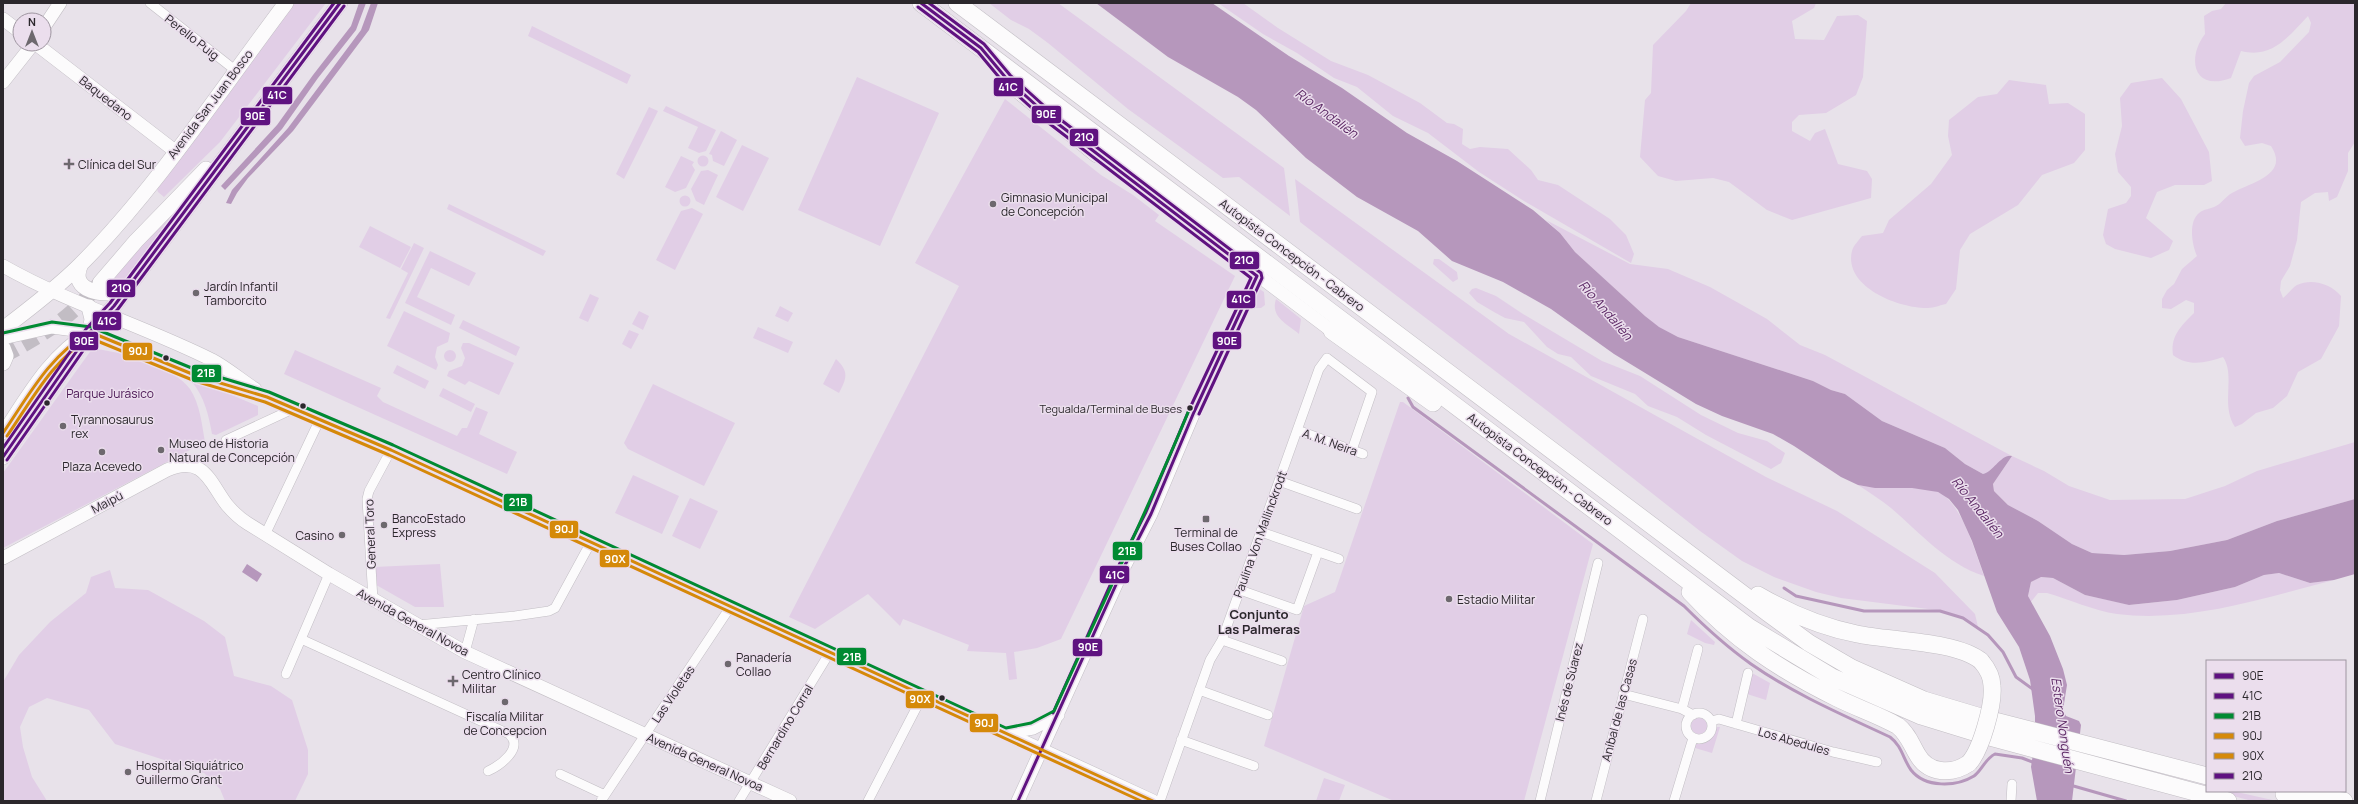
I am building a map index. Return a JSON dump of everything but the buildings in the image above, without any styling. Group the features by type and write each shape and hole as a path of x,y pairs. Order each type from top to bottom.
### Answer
{"highway":[{"name":"Autopista Concepción - Cabrero","path":"921,3 1749,627 1832,677 1921,716 2009,742 2228,801"},
{"name":"Autopista Concepción - Cabrero","path":"957,3 1788,628 1852,668 1924,700 2088,746 2206,776"},
{"path":"981,48 996,68 1016,88 1097,154"},
{"path":"1332,331 1472,429 1538,468"},
{"path":"1655,556 1706,610 1740,640 1813,686 1898,726 1906,734 1918,755 1928,766 1941,771 1949,772 1956,770 1969,763 1978,751 1993,692 1991,679 1981,661 1963,650 1864,635 1819,624 1773,604 1707,567"},
{"path":"2277,793 2313,801"},
{"path":"2277,793 2344,801"},
{"path":"2204,794 2222,801"}],"main road":[{"path":"52,15 60,3"},
{"name":"Avenida San Juan Bosco","path":"3,328 52,291 81,264 175,151 286,3"},
{"path":"3,457 90,332 126,290 340,3"},
{"path":"3,19 12,26"},
{"path":"3,82 26,52"},
{"name":"Baquedano","path":"46,52 175,151"},
{"path":"100,283 181,193 234,144"},
{"path":"1097,154 1332,331"},
{"path":"81,264 78,275 80,281 90,290 107,294 126,290"},
{"path":"3,266 89,308 214,361 267,397"},
{"path":"1018,801 1126,561 1151,514 1194,412 1257,276"},
{"path":"89,308 92,319 90,332"},
{"path":"3,338 52,327 90,332 197,376 267,397 391,450 1153,801"},
{"path":"3,433 53,360 71,343 90,332"},
{"path":"3,348 6,356 3,363"},
{"name":"Maipú","path":"5,555 173,468 180,466 193,467 212,480"},
{"name":"Avenida General Novoa","path":"212,480 234,514 265,535 416,625 465,652 790,801"},
{"path":"1005,733 1033,728 1058,715"}],"street":[{"name":"Perello Puig","path":"150,3 235,70"},
{"name":"Paulina Von Mallinckrodt","path":"1160,801 1210,660 1222,640 1319,369 1327,358 1372,392 1352,450"},
{"path":"226,440 294,408"},
{"path":"265,535 320,419"},
{"name":"A. M. Neira","path":"1297,430 1363,454"},
{"name":"General Toro","path":"372,600 367,499 369,491 391,450"},
{"path":"1279,482 1357,510"},
{"path":"1261,532 1339,559"},
{"path":"416,625 514,616 549,611 555,608 591,542"},
{"path":"1240,590 1297,610 1318,552"},
{"name":"Inés de Súarez","path":"1540,801 1598,563"},
{"path":"286,674 329,574"},
{"name":"Las Violetas","path":"603,798 731,606"},
{"path":"465,652 474,619"},
{"name":"Aníbal de las Casas","path":"1596,801 1643,619"},
{"path":"302,638 509,734 514,740 514,746 510,755 499,766 488,771"},
{"path":"1222,640 1282,661"},
{"path":"1682,709 1698,649"},
{"name":"Bernardino Corral","path":"739,801 830,652"},
{"path":"1736,724 1748,673"},
{"path":"1199,690 1268,715"},
{"path":"1623,694 1682,709 1692,714 1703,714 1711,721 1712,727 1708,735 1703,739 1693,738 1686,728 1688,719 1692,714"},
{"path":"868,801 923,695"},
{"name":"Los Abedules","path":"1711,721 1719,719 1833,752 1877,762"},
{"path":"1674,801 1693,738"},
{"path":"1181,740 1254,766"},
{"path":"560,774 603,798"},
{"path":"2011,801 2012,784"}],"green space":[{"path":"289,3 326,3 220,142 164,197 158,192 156,186"},
{"path":"989,3 1058,3 1284,168 1290,216 1239,177 1223,178 1128,109 1048,43 1029,29 1011,20"},
{"path":"1218,3 1243,3 1278,28 1331,61 1368,75 1420,103 1447,123 1454,124 1463,129 1462,144 1470,149 1480,147 1508,149 1531,170 1538,180 1558,185 1610,219 1626,235 1634,254 1631,263 1524,201 1479,172 1428,133 1393,116 1357,87 1334,78 1297,53 1263,34"},
{"path":"1691,3 1816,3 1814,8 1792,21 1795,39 1824,40 1837,16 1858,15 1867,21 1863,77 1856,95 1826,113 1799,115 1792,122 1792,131 1810,141 1815,133 1825,129 1838,164 1867,171 1872,179 1871,198 1792,220 1767,210 1729,182 1713,178 1676,181 1658,176 1640,157 1645,100 1651,93 1653,45 1686,11"},
{"path":"2226,3 2355,3 2355,142 2348,153 2348,171 2337,197 2329,201 2328,192 2315,193 2301,202 2297,240 2290,266 2281,281 2280,290 2283,298 2295,286 2303,283 2321,283 2332,288 2341,296 2339,326 2321,359 2298,372 2287,396 2273,408 2256,413 2242,424 2235,427 2229,409 2229,381 2227,365 2223,357 2197,363 2179,359 2173,355 2173,342 2175,337 2181,327 2194,313 2194,303 2186,300 2171,309 2162,308 2162,299 2167,290 2174,284 2182,269 2197,256 2192,234 2193,222 2196,217 2201,212 2216,206 2230,194 2266,176 2272,171 2276,164 2276,156 2271,146 2262,143 2245,146 2240,138 2243,111 2249,83 2254,76 2280,62 2309,32 2311,23 2308,16 2286,38 2271,49 2252,53 2241,51 2231,78 2218,81 2209,81 2202,77 2197,71 2195,63 2199,44 2205,34 2204,16 2212,11 2221,9"},
{"path":"532,26 631,75 627,84 528,36"},
{"path":"857,77 939,113 880,246 798,210"},
{"path":"2162,78 2181,99 2209,152 2212,181 2204,185 2175,185 2157,192 2146,218 2173,241 2169,250 2151,258 2115,249 2106,244 2103,235 2108,209 2126,203 2131,196 2131,187 2118,172 2115,154 2122,126 2120,98 2131,83"},
{"path":"2009,80 2046,85 2049,104 2068,103 2085,114 2085,150 2074,163 2042,175 2018,205 1970,234 1960,250 1956,289 1946,304 1930,308 1903,305 1876,293 1865,285 1856,275 1852,264 1852,251 1854,247 1862,236 1883,233 1889,220 1931,184 1952,155 1948,136 1949,120 1978,97 1997,94"},
{"path":"1005,99 1101,175 1133,195 1159,215 1155,221 1235,276 1061,639 1037,648 1014,652 1017,679 1009,680 1006,653 967,651 969,645 903,619 900,626 868,594 815,629 789,617 959,286 915,263"},
{"path":"666,106 716,130 706,151 699,153 688,148 698,127 663,111"},
{"path":"649,107 658,111 624,179 616,174"},
{"path":"721,131 737,140 724,166 713,161 712,155 709,154"},
{"path":"742,145 769,158 743,211 716,197"},
{"path":"681,156 694,162 692,165 695,170 686,188 675,192 665,187"},
{"path":"701,156 705,156 707,157 707,165 701,166 698,163 698,159"},
{"path":"708,170 718,175 704,205 696,201 691,189 701,171"},
{"path":"1295,179 1509,334 1766,477 1837,511 1935,573 1975,614 1978,627 1963,618 1936,610 1841,598 1816,592 1774,577 1742,561 1700,531 1554,416 1300,222"},
{"path":"683,196 687,196 689,197 689,205 683,206 680,203 680,199"},
{"path":"181,203 125,284 105,287 140,245"},
{"path":"449,204 546,251 543,256 447,209"},
{"path":"692,208 703,214 675,270 656,260 681,211"},
{"path":"1546,220 1630,264 1668,269 1710,287 1767,319 1800,345 1825,355 2010,455 1989,473 1983,474 1965,464 1945,448 1882,421 1845,394 1831,390 1813,381 1678,337 1658,327 1575,252 1560,233"},
{"path":"370,226 411,247 400,268 359,247"},
{"path":"414,243 424,248 390,319 386,318 408,273 401,269"},
{"path":"430,251 476,273 469,286 431,268 417,297 455,315 451,325 405,303"},
{"path":"1434,259 1439,259 1457,272 1458,279 1453,282 1433,264"},
{"path":"1258,288 1264,292 1265,305 1261,308 1247,308 1240,322 1242,323 1240,344 1238,338 1231,340 1252,290"},
{"path":"1476,288 1496,296 1523,314 1602,361 1640,376 1701,415 1738,433 1767,441 1785,453 1781,463 1771,469 1706,435 1677,417 1648,406 1635,394 1591,376 1571,357 1558,354 1547,347 1524,322 1505,318 1477,302 1469,293 1472,289"},
{"path":"590,294 599,298 588,322 579,318"},
{"path":"1276,299 1301,319 1299,334 1277,315 1275,311"},
{"path":"780,306 793,313 788,322 775,316"},
{"path":"404,311 450,333 448,342 437,347 435,357 438,365 436,370 387,346"},
{"path":"639,311 649,316 643,330 632,324"},
{"path":"463,320 520,347 516,356 459,328"},
{"path":"758,327 793,342 788,353 753,338"},
{"path":"629,330 639,334 631,349 622,344"},
{"path":"463,343 469,343 514,363 499,395 469,381 465,385 447,376 449,371 462,366 465,358 461,348"},
{"name":"Plaza Acevedo","path":"92,349 130,356 145,361 159,367 183,381 190,389 196,401 205,442 3,548 3,473"},
{"path":"295,350 381,388 377,396 383,402 457,436 462,428 467,428 476,407 488,412 479,434 517,452 507,474 284,374"},
{"path":"448,350 452,350 456,356 452,362 448,362 444,358 444,354"},
{"path":"836,359 845,371 844,383 839,393 823,384"},
{"path":"397,365 429,381 425,389 393,373"},
{"path":"194,379 258,406 258,415 216,435 212,434 205,406 200,394 192,382"},
{"path":"653,384 735,423 704,486 628,449 624,443"},
{"path":"443,388 475,404 471,412 439,396"},
{"name":"Estadio Militar","path":"1400,402 1403,402 1593,544 1524,801 1394,801 1264,746 1304,606 1335,592"},
{"path":"2355,442 2355,499 2277,521 2227,540 2170,551 2124,555 2092,553 2072,544 2038,521 2008,505 1994,491 1993,484 2012,456 2044,471 2069,486 2110,500 2185,499 2225,486 2257,471"},
{"path":"633,475 679,496 662,534 615,513"},
{"path":"1858,485 1872,487 1906,487 1929,490 1938,492 1946,497 1954,506 1967,529 1984,576 1971,571 1946,556 1891,508"},
{"path":"690,498 718,511 700,549 672,536"},
{"path":"440,564 444,607 415,607 371,582 374,567"},
{"path":"110,570 115,588 148,590 204,621 225,637 234,676 271,686 292,700 308,750 308,774 295,801 225,801 220,789 204,773 115,744 89,710 47,698 29,707 20,727 23,747 32,777 47,801 3,801 3,682 19,655 50,622 86,593 91,577"},
{"path":"2279,573 2310,583 2334,580 2227,607 2172,615 2144,616 2117,614 2091,608 2047,593 2038,593 2030,603 2028,596 2031,582 2040,577 2053,578 2085,595 2130,605 2177,600 2235,587 2264,575"},
{"path":"1691,620 1715,642 1714,645 1705,643 1687,634"},
{"path":"1752,673 1770,683 1766,700 1747,694"},
{"path":"1696,718 1702,718 1707,723 1705,732 1702,734 1696,734 1691,729 1691,723"},
{"path":"1716,727 1720,727 1712,753 1695,748 1696,744 1704,743 1710,740"},
{"path":"1324,778 1345,785 1339,801 1316,801"},
{"path":"2219,792 2236,792 2277,801 2252,801"}],"water":[{"path":"359,3 366,3 356,30 318,78 282,129 225,190 221,186 277,125 351,26"},
{"path":"371,3 378,3 369,30 293,131 248,178 231,204 226,203 232,190 288,128 361,30"},
{"path":"1096,3 1212,3 1289,56 1342,88 1407,133 1457,161 1533,210 1560,233 1575,252 1659,327 1678,337 1813,381 1831,390 1845,394 1882,421 1945,448 1965,464 1983,474 1987,473 2005,457 2012,456 1993,484 1994,491 2008,505 2038,521 2072,544 2092,553 2124,555 2170,551 2227,540 2277,521 2355,499 2355,574 2334,580 2310,583 2279,573 2264,575 2235,587 2177,600 2129,605 2085,595 2053,578 2041,577 2031,582 2028,596 2050,636 2063,669 2067,685 2063,710 2066,716 2079,721 2081,725 2072,801 2037,801 2031,767 2035,740 2035,716 2030,680 2019,647 1997,612 1972,541 1958,510 1949,499 1938,492 1912,488 1875,488 1858,485 1841,477 1773,434 1722,416 1696,404 1614,354 1551,309 1503,282 1452,261 1418,231 1357,197 1306,158 1256,110 1238,97 1168,57"},
{"path":"247,564 262,574 257,582 242,572"}],"waterway":[{"path":"1408,398 1413,407 1684,606 1733,651 1751,664 1767,675 1801,694 1890,737 1900,748 1908,766 1917,776 1932,783 1941,784 1950,784 1967,780 1974,776 1995,754 2022,758 2035,763"},
{"path":"1784,588 1796,596 1864,611 1940,611 1963,618 1988,635 2003,652 2016,677 2034,690"},
{"path":"2070,785 2126,801"}],"tunnel":[{"path":"3,356 56,325 77,307 100,283"}],"transit line":[{"name":"21Q","path":"3,448 86,329 110,303 334,3"},
{"name":"90E","path":"3,457 90,332 114,306 340,3"},
{"name":"90E","path":"921,3 981,48 1006,78 1049,117 1257,276 1194,412 1151,514 1124,567 1018,801"},
{"name":"21Q","path":"929,3 984,44 1010,75 1052,113 1261,273 1262,278 1199,414"},
{"name":"41C","path":"7,460 94,335 118,309 344,6"},
{"name":"41C","path":"918,7 978,52 1003,82 1046,121 1251,278 1189,410 1146,512 1119,565 1053,713"},
{"name":"21B","path":"3,333 52,322 91,327 199,371 269,392 393,445 1006,728 1031,723 1054,711 1140,524 1189,410"},
{"name":"90J","path":"3,433 51,364 90,332 197,376 267,397 391,450 1153,801"},
{"name":"90X","path":"7,436 34,395 54,369 77,347 90,338 195,381 265,402 389,455 1141,801"}],"place":[{"name":"Clínica del Sur","path":"69,164"},
{"name":"Gimnasio Municipal de Concepción","path":"993,204"},
{"name":"Jardín Infantil Tamborcito","path":"196,293"},
{"name":"Tegualda/Terminal de Buses","path":"1190,408"},
{"name":"Tyrannosaurus rex","path":"63,426"},
{"name":"Museo de Historia Natural de Concepción","path":"161,450"},
{"name":"Plaza Acevedo","path":"102,452"},
{"name":"Terminal de Buses Collao","path":"1206,519"},
{"name":"BancoEstado Express","path":"384,525"},
{"name":"Casino","path":"342,535"},
{"name":"Estadio Militar","path":"1449,599"},
{"name":"Panadería Collao","path":"728,664"},
{"name":"Centro Clínico Militar","path":"453,681"},
{"name":"Fiscalía Militar de Concepcion","path":"505,702"},
{"name":"Hospital Siquiátrico Guillermo Grant","path":"128,772"}],"district":[{"name":"Conjunto Las Palmeras","path":"1259,622"}],"water label":[{"name":"Río Andalién","path":"1327,113"},
{"name":"Río Andalién","path":"1606,310"},
{"name":"Río Andalién","path":"1978,507"},
{"name":"Estero Nonguén","path":"2063,725"}],"park label":[{"name":"Parque Jurásico","path":"110,393"}]}
